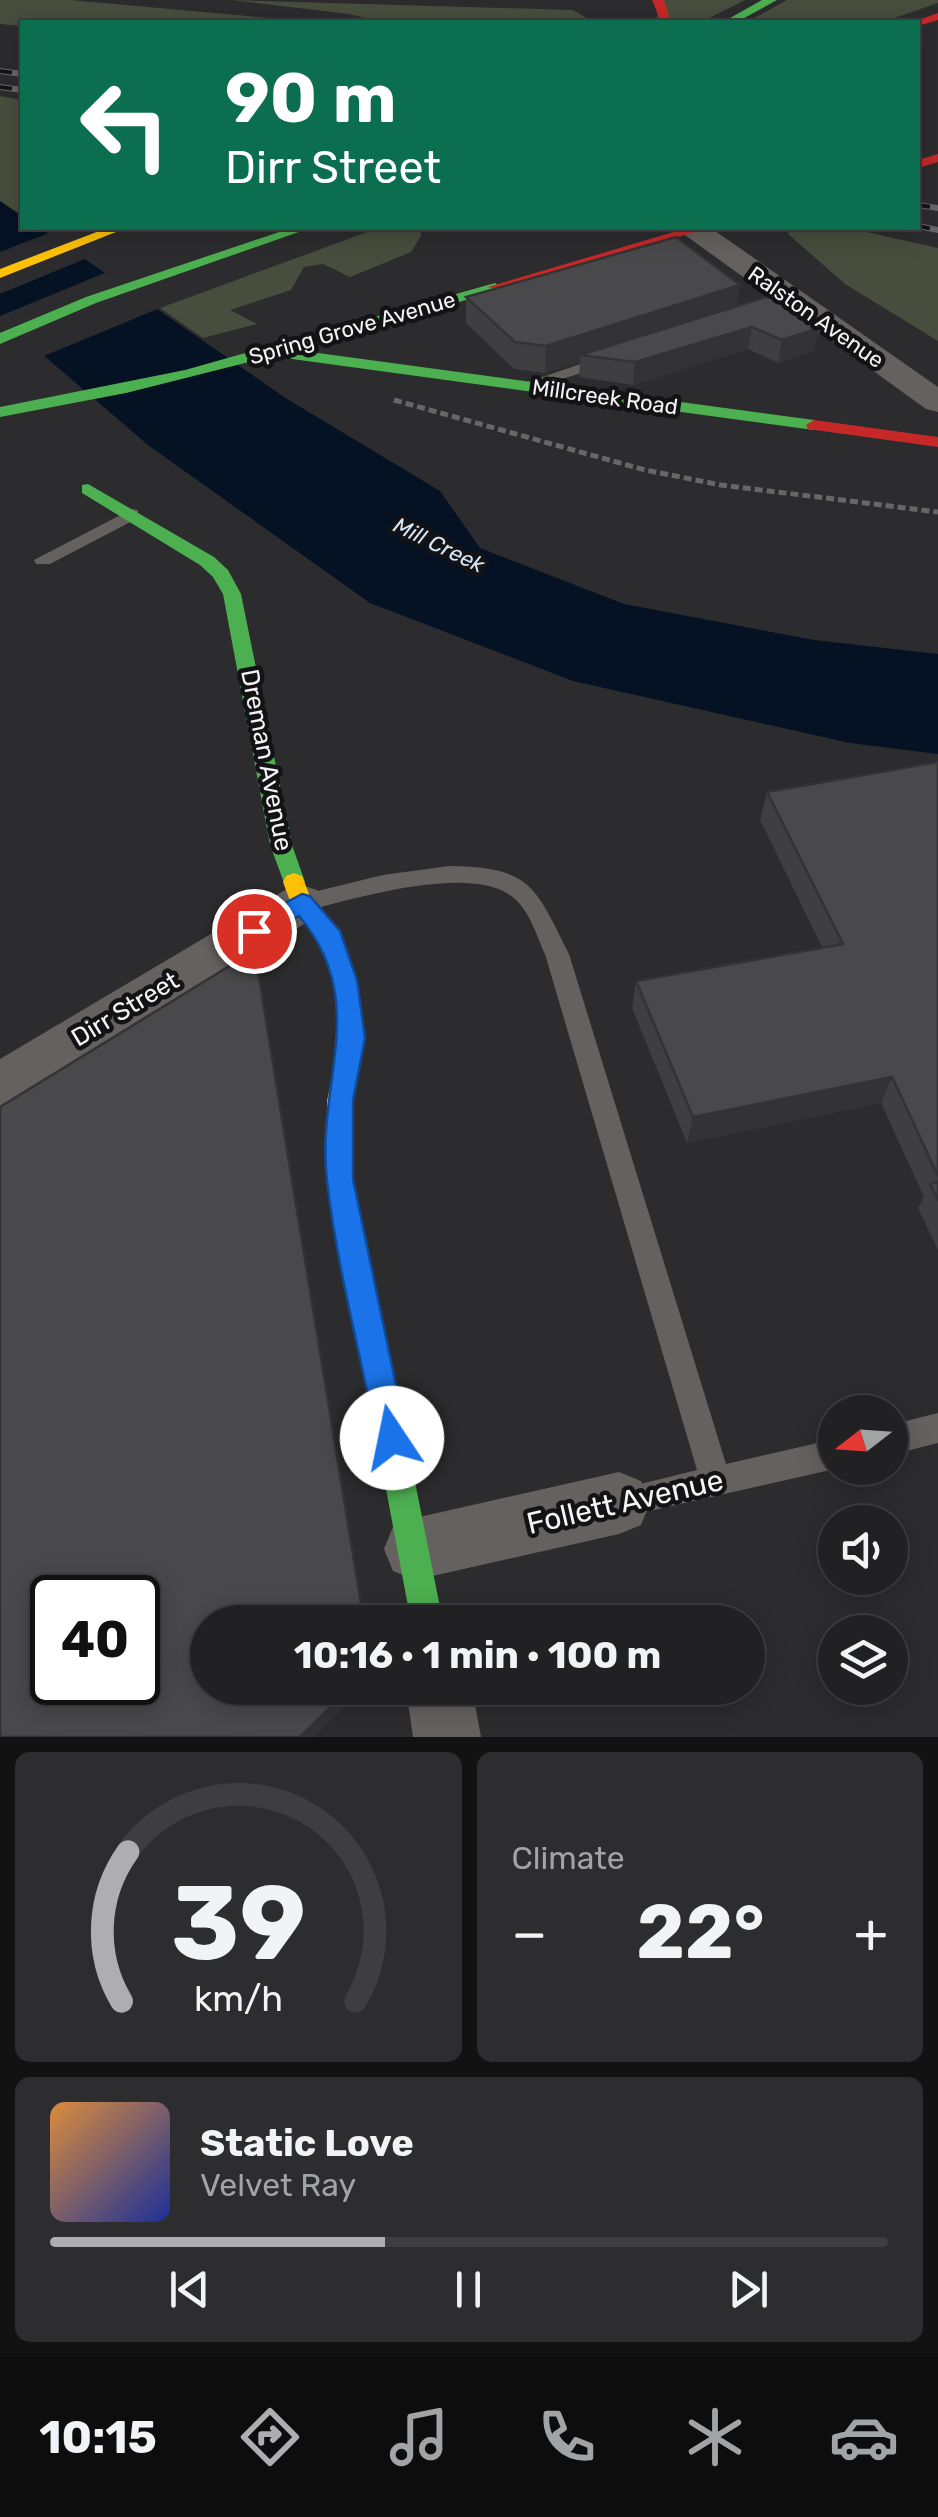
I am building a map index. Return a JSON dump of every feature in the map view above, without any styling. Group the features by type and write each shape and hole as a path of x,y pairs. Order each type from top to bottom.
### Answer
{"main road":[{"path":"733,20 771,0"},
{"path":"0,274 114,230"},
{"path":"0,340 91,300 297,230"},
{"name":"Spring Grove Avenue","path":"0,412 135,389 691,230"},
{"name":"Millcreek Road","path":"272,351 938,442"},
{"name":"Dreman Avenue","path":"88,489 206,561 221,574 232,594 281,845 302,903 332,938 345,980 352,1038 340,1101 340,1179 424,1605"}],"street":[{"name":"Ralston Avenue","path":"700,230 783,304 938,402"},
{"name":"Dirr Street","path":"0,1085 302,903"},
{"name":"Follett Avenue","path":"414,1549 618,1503"}],"lane":[{"path":"524,386 631,352"},
{"path":"43,560 132,514"},
{"path":"302,903 420,879 486,874 522,890 557,954 716,1482"},
{"path":"908,1436 938,1428"},
{"name":"Follett Avenue","path":"618,1503 818,1458"}],"path":[{"path":"390,398 645,470 722,485 938,512"}],"green space":[{"path":"0,0 70,0 291,20 20,20 20,26 0,24"},
{"path":"231,0 573,10 590,20 373,20"},
{"path":"660,0 745,0 705,20 656,20"},
{"path":"787,0 938,0 889,20 751,20"},
{"path":"0,96 20,100 20,215 0,201"},
{"path":"373,230 417,230 422,234 411,252 350,277 323,264 304,267 291,290 230,310 257,324 203,338 160,308"},
{"path":"858,230 938,248 938,341 845,284 787,233"}],"water":[{"name":"Mill Creek","path":"0,201 20,215 20,230 43,230 287,399 440,491 480,548 624,604 814,640 938,654 938,754 850,743 573,681 370,603 148,445 0,318"}],"pier":[{"path":"54,231 92,256 0,294 0,252"},
{"path":"112,270 165,306 39,358 0,325 0,316"}],"building":[{"path":"676,237 740,285 546,346 515,342 466,297"},
{"path":"773,295 819,328 782,340 752,327 635,362 580,355"},
{"path":"938,762 938,1176 892,1077 693,1117 636,981 843,944 767,792"},
{"path":"256,959 361,1605 190,1605 190,1705 333,1705 300,1737 0,1737 0,1107 236,962"},
{"path":"938,1182 938,1200 930,1184"}],"railway":[{"path":"0,71 20,74"},
{"path":"0,87 20,90"},
{"path":"920,205 938,208"},
{"path":"920,226 938,230"}],"traffic: fast":[{"path":"733,20 771,0"},
{"path":"0,339 91,300 297,230"},
{"path":"0,412 188,374 495,287"},
{"path":"292,354 814,425"},
{"path":"88,489 207,561 221,574 232,594 281,845 294,882"},
{"path":"394,1452 424,1605"}],"traffic: slow":[{"path":"0,274 114,230"},
{"path":"294,882 301,903 332,938 345,980 352,1038 340,1101 340,1179 394,1452"}],"traffic: jam":[{"path":"658,0 665,20"},
{"path":"920,22 938,16"},
{"path":"920,163 938,158"},
{"path":"495,287 694,230"},
{"path":"814,425 938,442"}],"route":[{"path":"254,931 302,903 332,938 345,980 352,1038 340,1101 340,1179 392,1438"}]}
